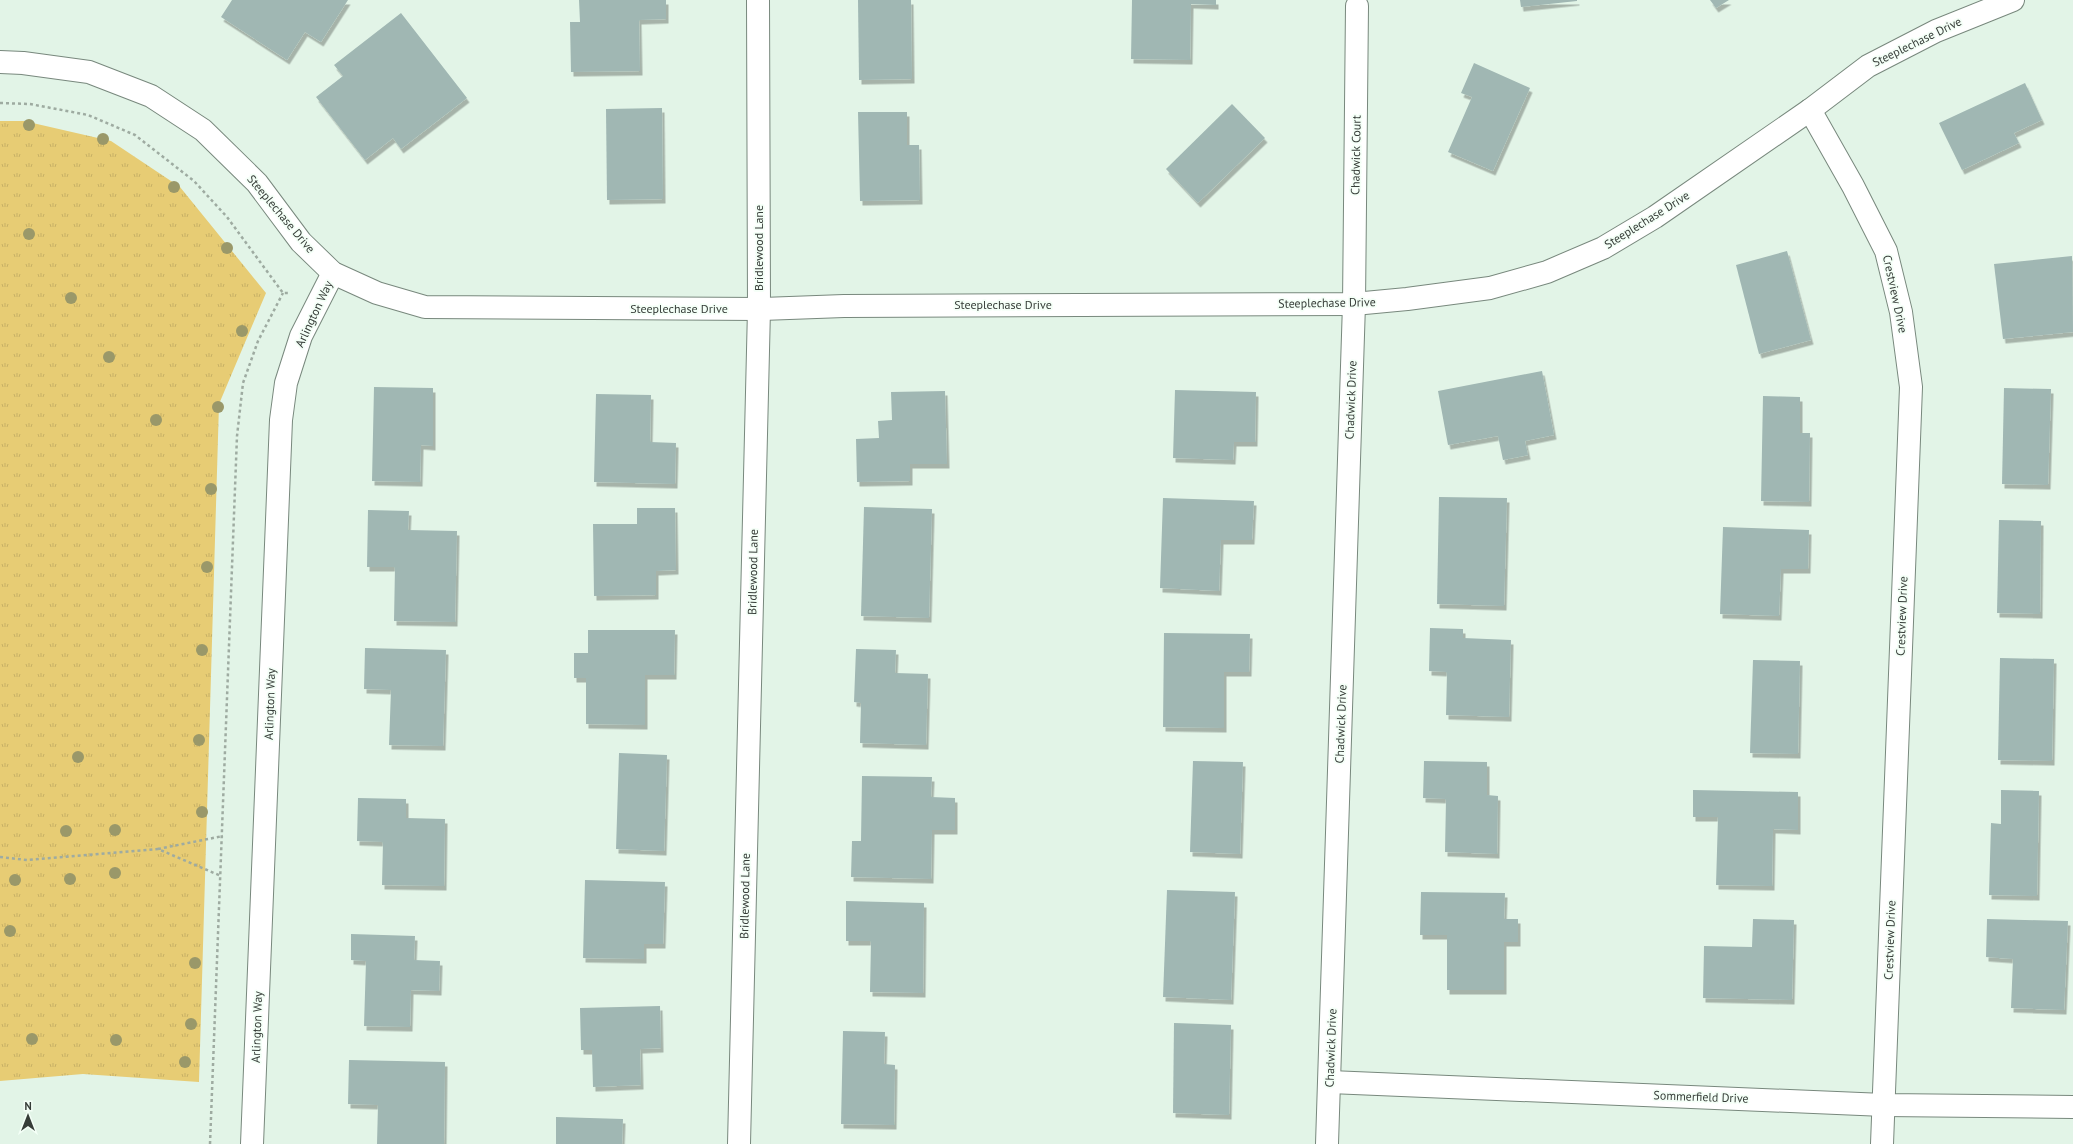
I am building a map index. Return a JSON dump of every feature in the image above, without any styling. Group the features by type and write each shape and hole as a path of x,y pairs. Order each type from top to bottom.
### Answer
{"street":[{"name":"Bridlewood Lane","path":"738,1144 759,309 758,0"},
{"name":"Steeplechase Drive","path":"0,62 23,63 89,72 151,96 203,130 257,183 301,242 333,273 377,293 425,307 759,309 844,306 1354,304 1407,299 1490,288 1547,272 1603,248 1655,217 1810,110 1868,66 1936,30 2013,0"},
{"name":"Chadwick Court","path":"1354,304 1357,6"},
{"name":"Crestview Drive","path":"1810,110 1853,186 1886,251 1901,312 1910,387 1882,1144"},
{"name":"Arlington Way","path":"252,1144 281,420 286,383 301,336 333,273"},
{"name":"Chadwick Drive","path":"1327,1144 1354,304"},
{"name":"Sommerfield Drive","path":"1330,1082 1884,1104 2073,1107"}],"path":[{"path":"0,103 30,104 88,115 135,135 194,181 227,216 282,293"},
{"path":"282,293 321,296"},
{"path":"210,1144 222,876 237,436 243,383 258,341 282,293"},
{"path":"0,857 27,860 158,849 223,836"},
{"path":"158,849 222,876"}],"green space":[{"path":"0,121 24,121 111,141 180,187 266,293 219,404 199,1082 83,1074 0,1081"}],"building":[{"path":"232,0 348,0 321,42 305,32 287,60 221,17"},
{"path":"579,0 666,0 666,19 639,20 640,71 571,72 570,22 580,22"},
{"path":"858,0 911,0 912,79 859,80"},
{"path":"1132,0 1216,0 1216,5 1191,4 1190,60 1131,59"},
{"path":"1520,0 1577,0 1577,1 1521,7"},
{"path":"1710,0 1729,0 1716,8"},
{"path":"401,13 467,98 401,149 393,138 365,160 316,97 343,76 334,65"},
{"path":"1474,63 1530,88 1493,171 1448,152 1472,97 1461,93"},
{"path":"2025,83 2042,120 2014,133 2019,143 1962,170 1939,123"},
{"path":"1232,104 1265,138 1198,203 1166,169"},
{"path":"662,108 663,199 607,200 606,109"},
{"path":"858,112 907,112 907,145 919,145 920,200 860,201"},
{"path":"1787,251 1811,340 1759,354 1736,265"},
{"path":"2072,256 2073,332 2003,339 1994,264"},
{"path":"1542,371 1554,435 1525,441 1528,455 1503,460 1498,436 1448,445 1438,391"},
{"path":"374,387 433,388 433,446 421,445 420,482 372,481"},
{"path":"2004,388 2051,389 2048,485 2002,484"},
{"path":"1175,390 1256,392 1255,442 1234,442 1233,460 1173,458"},
{"path":"945,391 947,464 910,464 910,481 857,482 856,439 879,438 878,421 892,420 891,392"},
{"path":"596,394 651,395 650,442 676,443 675,484 594,482"},
{"path":"1763,396 1800,397 1800,433 1810,433 1809,502 1761,501"},
{"path":"1439,497 1507,498 1504,606 1437,604"},
{"path":"1163,498 1254,501 1252,540 1221,540 1219,591 1160,588"},
{"path":"864,507 932,509 929,618 861,616"},
{"path":"637,508 675,508 676,570 656,571 656,595 594,596 593,524 637,524"},
{"path":"368,510 409,511 408,530 457,531 455,622 394,621 395,567 367,567"},
{"path":"1999,520 2041,521 2040,614 1997,613"},
{"path":"1723,527 1809,530 1808,569 1781,569 1779,616 1720,614"},
{"path":"1430,628 1463,629 1463,638 1511,640 1509,717 1446,715 1447,672 1429,671"},
{"path":"588,630 675,630 674,675 645,675 645,725 586,724 586,678 574,678 574,653 588,653"},
{"path":"1164,633 1250,634 1249,672 1224,672 1224,728 1163,727"},
{"path":"365,648 446,650 443,746 389,745 391,690 364,689"},
{"path":"856,649 896,650 895,673 928,674 926,745 860,743 861,703 854,702"},
{"path":"2000,658 2054,659 2052,761 1998,760"},
{"path":"1753,660 1800,661 1798,754 1750,753"},
{"path":"619,753 667,755 664,851 616,849"},
{"path":"1193,761 1243,762 1240,854 1190,852"},
{"path":"1424,761 1487,762 1487,795 1498,796 1497,854 1445,852 1446,799 1423,798"},
{"path":"862,776 932,777 931,797 955,798 955,830 932,830 931,879 851,877 852,841 861,841"},
{"path":"1693,790 1798,792 1798,830 1773,829 1772,886 1716,885 1718,817 1693,817"},
{"path":"2001,790 2039,791 2037,896 1989,895 1991,823 2001,824"},
{"path":"358,798 406,799 406,818 445,819 444,886 382,885 383,842 357,841"},
{"path":"585,880 665,882 663,944 644,944 644,959 583,958"},
{"path":"1167,890 1235,892 1231,1000 1163,997"},
{"path":"1421,892 1505,893 1504,919 1518,919 1518,942 1504,942 1504,990 1447,990 1447,935 1420,935"},
{"path":"846,901 924,903 923,993 870,992 871,941 846,941"},
{"path":"1753,919 1794,920 1792,1000 1703,998 1704,946 1752,947"},
{"path":"1987,919 2068,921 2064,1010 2011,1008 2013,959 1986,957"},
{"path":"351,934 415,936 414,960 440,961 439,991 411,990 410,1027 364,1026 366,961 351,960"},
{"path":"660,1006 661,1048 640,1049 641,1085 593,1087 592,1050 581,1050 580,1008"},
{"path":"1174,1023 1231,1025 1229,1115 1173,1113"},
{"path":"843,1031 885,1032 884,1064 895,1065 894,1125 841,1124"},
{"path":"349,1060 445,1062 444,1144 377,1144 378,1105 348,1104"},
{"path":"556,1117 623,1119 622,1144 556,1144"}]}
